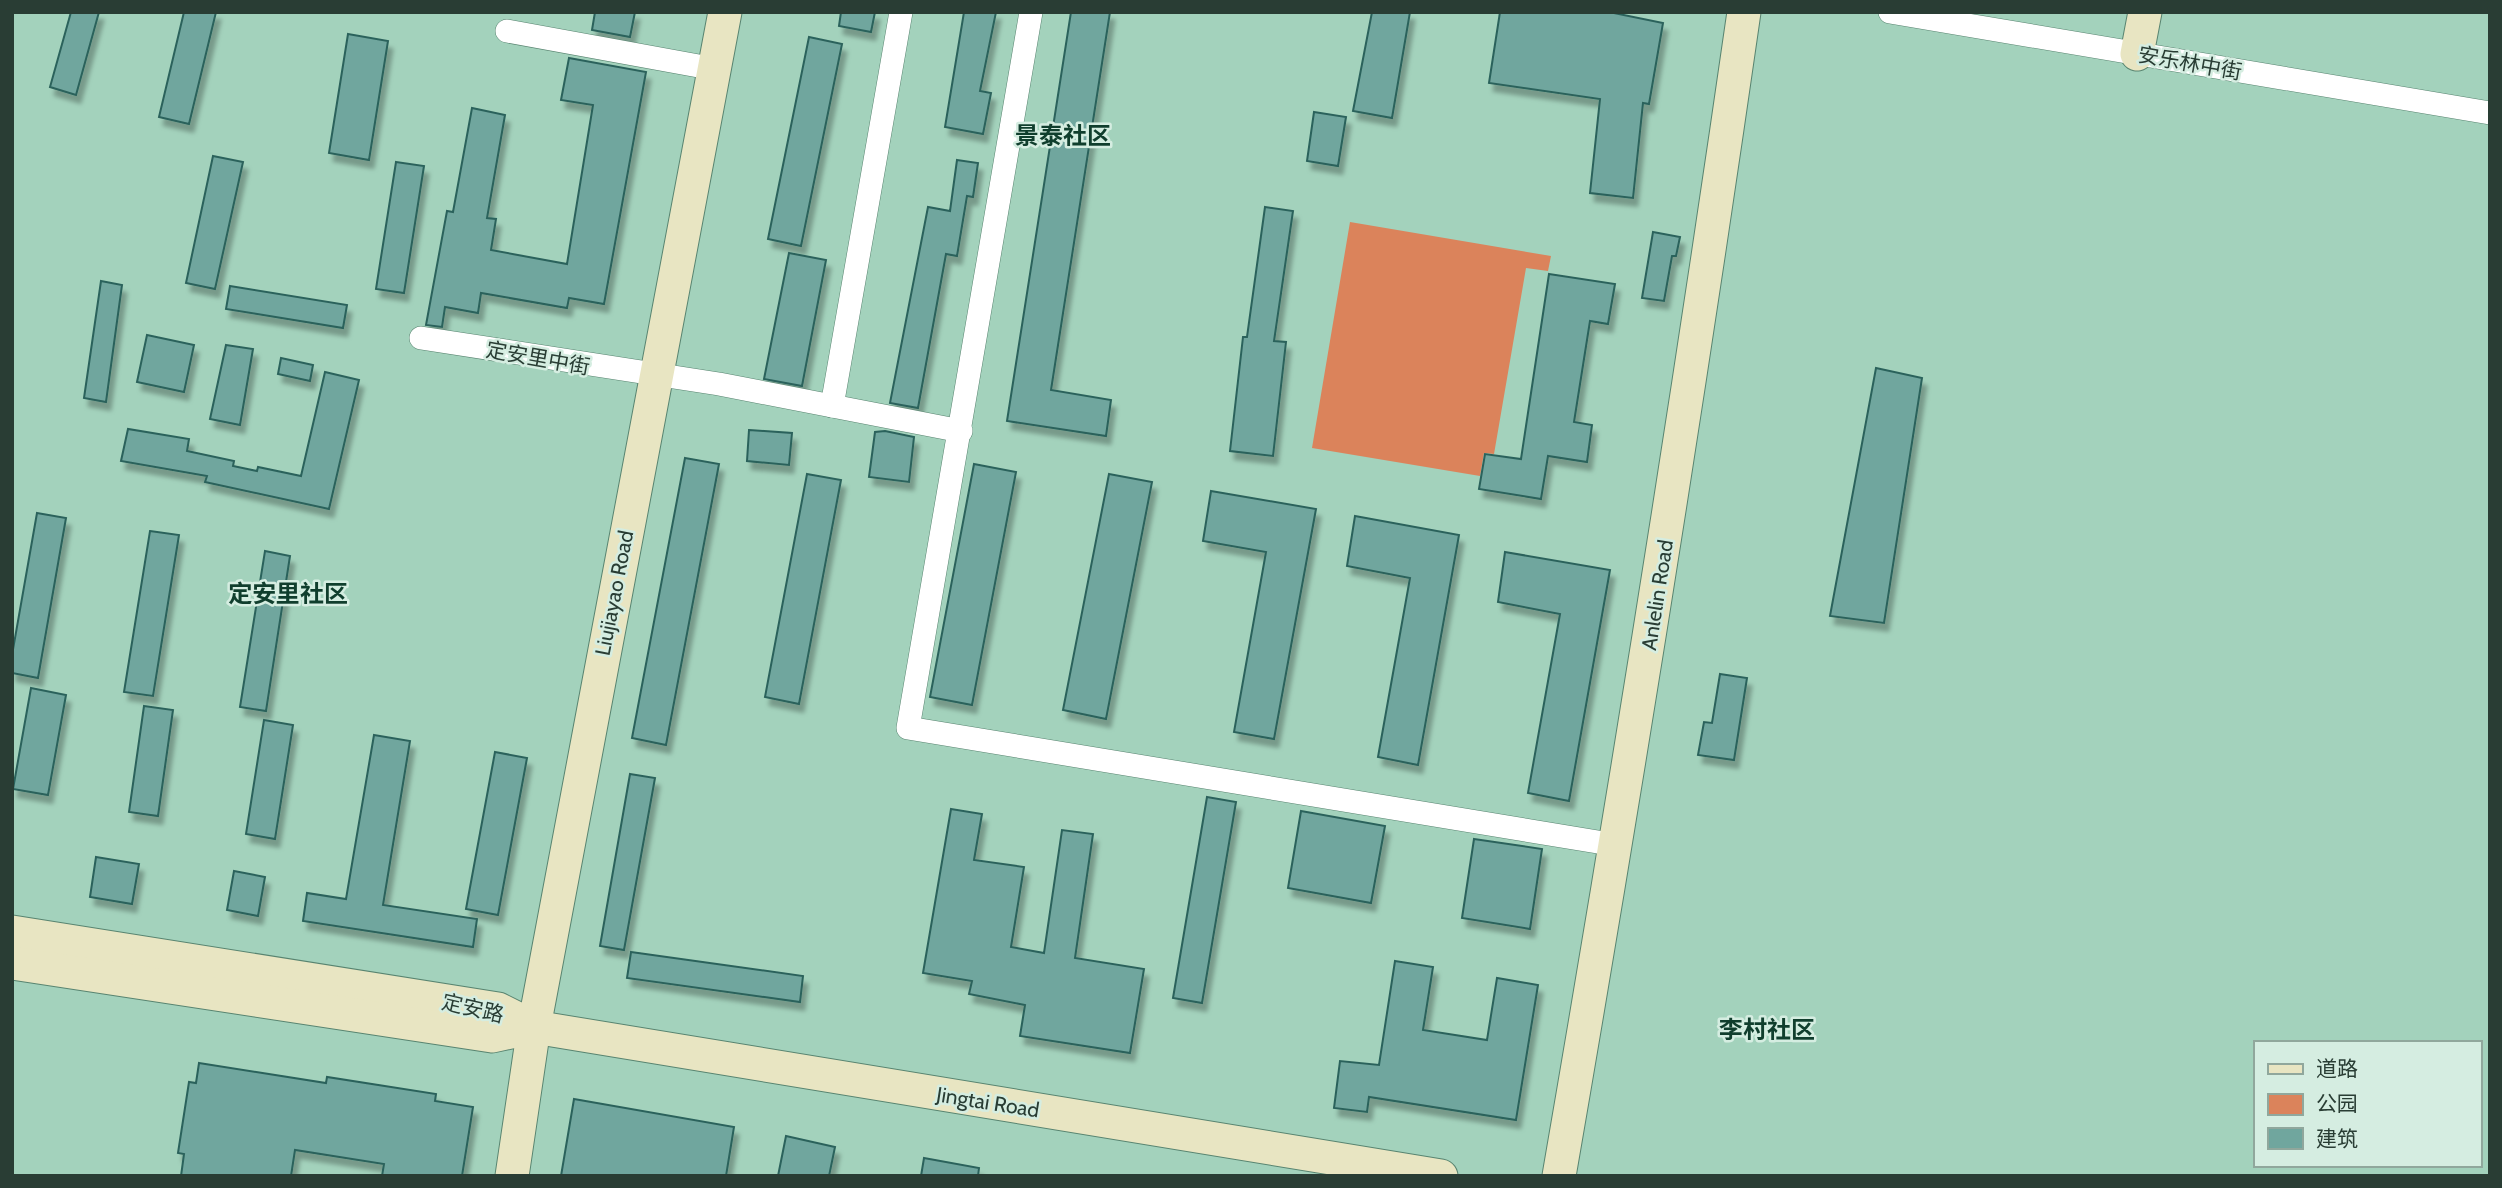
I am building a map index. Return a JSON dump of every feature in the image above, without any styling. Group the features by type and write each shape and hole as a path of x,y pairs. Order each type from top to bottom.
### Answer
{"street":[{"name":"Liujiayao Road","path":"512,1176 534,1027 725,12"},
{"path":"832,406 901,12"},
{"path":"1031,12 908,727 1616,845"},
{"name":"Anlelin Road","path":"1559,1176 1616,845 1685,415 1744,12"},
{"name":"安乐林中街","path":"1890,12 2490,113"},
{"path":"2137,54 2145,12"},
{"path":"507,30 715,69"},
{"name":"定安里中街","path":"421,338 602,368 655,374 961,431"},
{"name":"定安路","path":"12,932 498,1009 534,1027"},
{"name":"定安路","path":"12,962 492,1036 534,1027"},
{"name":"Jingtai Road","path":"534,1027 1441,1176"}],"green space":[{"path":"1350,222 1551,256 1548,271 1526,268 1494,454 1484,453 1480,476 1312,448"}],"building":[{"path":"71,12 99,12 76,95 50,87"},
{"path":"184,12 216,12 189,124 159,117"},
{"path":"595,12 635,12 630,37 592,30"},
{"path":"841,12 875,12 871,32 839,26"},
{"path":"964,12 996,12 980,91 991,93 983,134 945,127"},
{"path":"1071,12 1110,12 1051,390 1111,400 1106,436 1007,421"},
{"path":"1372,12 1410,12 1392,118 1353,111"},
{"path":"1500,12 1609,12 1663,23 1649,104 1643,103 1633,198 1590,193 1600,99 1489,83"},
{"path":"348,34 388,41 369,160 329,153"},
{"path":"809,37 842,44 801,246 768,239"},
{"path":"569,58 646,72 604,304 569,298 567,308 481,293 478,313 445,307 442,327 426,325 447,211 453,212 472,108 505,115 487,218 496,219 491,250 567,264 593,105 561,100"},
{"path":"1314,112 1346,117 1338,166 1307,161"},
{"path":"213,156 243,162 215,289 186,283"},
{"path":"957,160 978,163 973,197 967,196 957,256 946,254 918,408 890,403 928,207 950,211"},
{"path":"396,162 424,166 404,293 376,289"},
{"path":"1265,207 1293,211 1274,341 1286,342 1273,456 1230,451 1243,337 1247,337"},
{"path":"1653,232 1680,237 1676,256 1672,256 1664,301 1642,298"},
{"path":"789,253 826,260 802,386 764,379"},
{"path":"1549,274 1615,284 1608,324 1590,321 1574,422 1592,425 1587,462 1548,456 1541,499 1479,489 1485,454 1521,459"},
{"path":"101,281 122,285 106,402 84,398"},
{"path":"230,286 347,305 343,328 226,309"},
{"path":"147,335 194,345 184,392 137,382"},
{"path":"226,345 253,349 240,425 210,419"},
{"path":"281,358 313,365 310,381 278,374"},
{"path":"1876,368 1922,378 1884,623 1830,616"},
{"path":"325,372 359,380 329,509 205,482 207,476 121,461 128,429 189,439 187,451 234,461 233,466 257,471 258,467 301,476"},
{"path":"749,430 792,433 789,465 747,461"},
{"path":"885,431 914,437 909,482 869,477 875,432"},
{"path":"685,458 719,464 666,745 632,738"},
{"path":"974,464 1016,472 972,705 930,697"},
{"path":"807,474 841,480 799,704 765,697"},
{"path":"1109,474 1152,482 1106,719 1063,710"},
{"path":"1211,491 1316,509 1274,739 1234,732 1266,552 1203,541"},
{"path":"37,513 66,518 38,678 12,673 12,655"},
{"path":"1355,516 1459,535 1418,765 1378,757 1410,578 1347,566"},
{"path":"150,531 179,535 153,696 124,692"},
{"path":"265,551 290,556 266,711 240,707"},
{"path":"1505,552 1610,570 1569,801 1528,793 1560,614 1498,602"},
{"path":"1720,674 1747,678 1734,760 1698,755 1704,722 1712,723"},
{"path":"31,688 66,695 48,795 13,789"},
{"path":"144,706 173,710 158,816 129,812"},
{"path":"264,720 293,725 275,839 246,834"},
{"path":"374,735 410,741 383,905 477,919 473,947 303,921 307,893 346,899"},
{"path":"495,752 527,758 498,915 466,909"},
{"path":"630,774 655,778 624,950 600,946"},
{"path":"1207,797 1236,802 1202,1003 1173,998"},
{"path":"951,809 982,814 974,860 1024,867 1011,947 1044,953 1062,830 1093,834 1075,958 1144,969 1130,1053 1020,1036 1025,1005 969,994 972,981 923,973"},
{"path":"1301,811 1385,826 1371,903 1288,888"},
{"path":"1474,839 1542,849 1530,929 1462,918"},
{"path":"96,857 139,864 132,904 90,897"},
{"path":"234,871 265,877 258,916 227,910"},
{"path":"631,952 803,976 800,1002 627,978"},
{"path":"1395,961 1433,967 1423,1030 1487,1040 1497,978 1538,985 1516,1120 1369,1097 1367,1112 1334,1108 1340,1061 1379,1065"},
{"path":"199,1063 326,1083 327,1077 436,1094 435,1101 473,1107 462,1176 382,1176 384,1164 295,1150 291,1176 181,1176 184,1154 178,1153 189,1082 196,1083"},
{"path":"574,1099 734,1127 726,1176 561,1176"},
{"path":"786,1136 835,1147 829,1176 778,1176"},
{"path":"924,1158 979,1168 978,1176 921,1176"}],"district":[{"name":"景泰社区","path":"1063,135"},
{"name":"定安里社区","path":"288,593"},
{"name":"李村社区","path":"1767,1029"}]}
